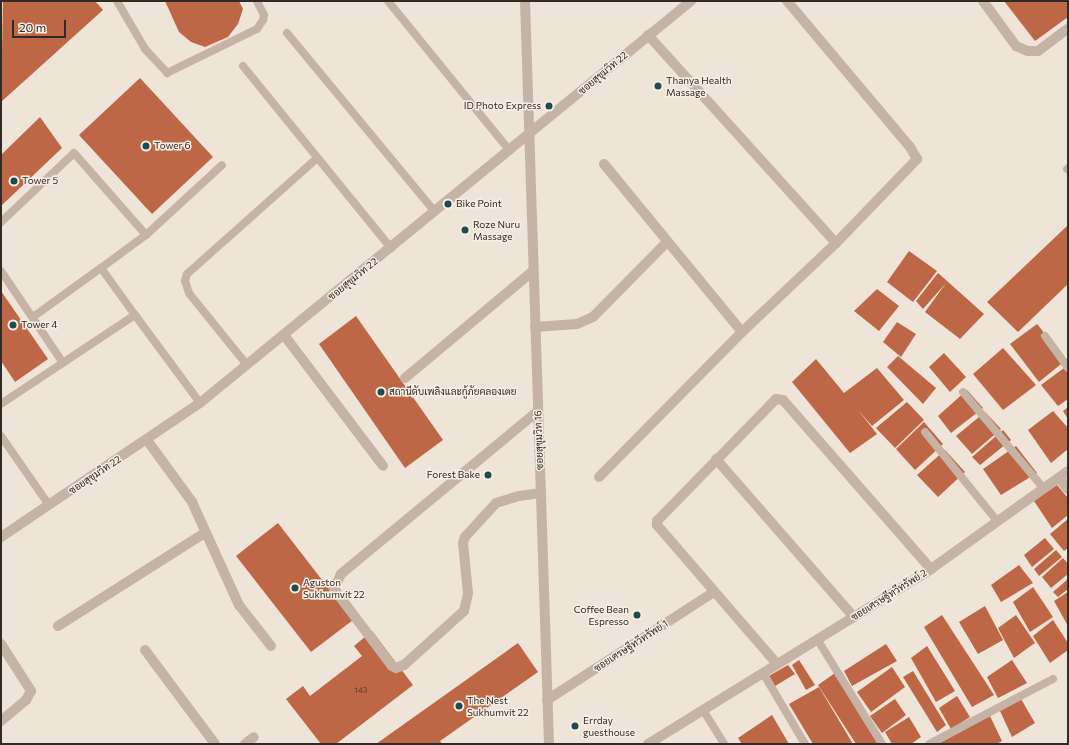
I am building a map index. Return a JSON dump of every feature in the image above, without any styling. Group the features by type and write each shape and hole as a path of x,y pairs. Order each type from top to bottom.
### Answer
{"street":[{"name":"ซอยสุขุมวิท 16","path":"524,1 549,744"},
{"name":"ซอยสุขุมวิท 22","path":"1,537 200,404 510,151 690,1"},
{"path":"599,477 742,332 836,243 917,159 910,147 787,1"},
{"path":"983,1 1016,46 1028,51 1038,51 1068,28"},
{"path":"648,35 836,243"},
{"path":"604,164 742,332"},
{"path":"535,327 577,324 594,317 667,242"},
{"path":"405,378 533,271"},
{"path":"284,335 383,466"},
{"path":"777,664 657,525 657,521 776,399 781,398 931,569"},
{"path":"538,411 337,579 334,589 341,600 394,668 404,665 433,641 464,611 468,593 463,543 466,537 496,503 519,496 540,493"},
{"path":"147,440 192,502 239,605 272,646"},
{"path":"716,459 854,617"},
{"name":"ซอยเศรษฐีทวีทรัพย์ 2","path":"648,744 931,569 1068,471"},
{"path":"1059,478 1068,489"},
{"path":"58,626 206,532"},
{"name":"ซอยเศรษฐีทวีทรัพย์ 1","path":"547,700 714,592"},
{"path":"1,644 31,691 26,700 1,721"},
{"path":"144,650 215,744"},
{"path":"245,744 254,736"}],"lane":[{"path":"117,1 145,49 167,73 256,29 263,20 264,15 257,1"},
{"path":"392,2 510,151"},
{"path":"287,33 435,212"},
{"path":"243,66 391,248"},
{"path":"1,222 74,153 146,235"},
{"path":"247,365 189,292 185,281 187,274 317,158"},
{"path":"33,317 146,235 222,165"},
{"path":"101,268 200,404"},
{"path":"1,271 63,363"},
{"path":"3,399 63,363 135,315"},
{"path":"1045,336 1068,368"},
{"path":"963,392 1044,489"},
{"path":"925,432 997,521"},
{"path":"1,436 50,505"},
{"path":"817,639 882,744"},
{"path":"763,673 805,744"},
{"path":"929,744 1054,679"},
{"path":"703,710 724,744"}],"building":[{"path":"3,1 95,1 103,10 1,102"},
{"path":"165,1 239,1 243,9 238,24 228,37 205,47 191,42 179,32"},
{"path":"1004,1 1068,1 1068,17 1035,41"},
{"name":"Tower 6","path":"140,78 213,157 152,214 79,135"},
{"name":"Tower 5","path":"40,117 62,148 1,206 1,155"},
{"path":"1067,226 1068,284 1018,332 987,302"},
{"path":"909,251 937,271 913,302 887,282"},
{"path":"938,273 984,314 960,339 925,312 946,283 923,309 916,301"},
{"path":"877,289 899,306 879,331 854,311"},
{"name":"Tower 4","path":"1,291 48,359 15,382 1,361"},
{"name":"สถานีดับเพลิงและกู้ภัยคลองเตย","path":"356,316 443,440 405,468 319,344"},
{"path":"897,322 916,334 901,357 883,342"},
{"path":"1037,324 1066,360 1039,382 1010,344"},
{"path":"1003,348 1036,385 1003,410 973,374"},
{"path":"944,353 966,377 950,392 929,367"},
{"path":"898,356 936,388 923,404 887,367"},
{"path":"816,359 844,393 877,368 904,400 872,426 858,410 877,434 850,453 792,382"},
{"path":"1064,368 1068,373 1068,399 1058,406 1041,385"},
{"path":"967,390 983,408 951,433 938,416"},
{"path":"907,402 924,420 895,448 876,428"},
{"path":"1068,407 1068,419 1063,411"},
{"path":"1053,411 1068,428 1068,449 1051,463 1028,430"},
{"path":"985,412 1001,429 972,454 956,436"},
{"path":"924,422 943,444 915,470 896,449"},
{"path":"1003,430 1011,440 980,465 972,457"},
{"path":"1016,446 1037,473 1001,495 983,469"},
{"path":"945,450 965,472 938,497 917,475"},
{"path":"1057,485 1068,498 1068,515 1052,528 1034,501"},
{"path":"1068,519 1068,548 1064,551 1050,534"},
{"name":"Aguston Sukhumvit 22","path":"278,523 353,620 311,652 236,556"},
{"path":"1045,538 1054,549 1032,567 1024,555"},
{"path":"1056,550 1062,557 1039,576 1034,569"},
{"path":"1063,558 1068,564 1068,574 1051,588 1042,577"},
{"path":"1019,565 1033,583 1001,602 991,585"},
{"path":"1068,579 1068,589 1058,597 1053,592"},
{"path":"1033,587 1053,617 1030,632 1013,602"},
{"path":"1068,592 1068,626 1054,601"},
{"path":"985,606 1003,640 978,654 959,622"},
{"path":"942,615 994,695 972,707 924,627"},
{"path":"1016,615 1035,643 1014,658 998,628"},
{"path":"1053,620 1068,643 1068,650 1050,663 1033,636"},
{"path":"372,631 413,685 336,744 321,744 286,699 303,686 310,696 362,656 354,646"},
{"name":"The Nest Sukhumvit 22","path":"518,643 538,672 440,741 442,744 376,744"},
{"path":"886,644 897,661 852,686 844,671"},
{"path":"927,646 955,691 936,702 911,658"},
{"path":"799,660 815,685 806,690 792,665"},
{"path":"1012,660 1027,683 998,698 987,677"},
{"path":"788,665 795,674 775,686 769,676"},
{"path":"892,667 905,687 871,712 857,692"},
{"path":"913,671 946,725 937,732 903,677"},
{"path":"835,673 879,744 856,744 818,685"},
{"path":"819,687 853,744 813,744 789,704"},
{"path":"957,696 970,717 951,729 939,708"},
{"path":"895,699 906,715 882,733 870,716"},
{"path":"1021,699 1035,723 1012,737 1000,711"},
{"path":"772,715 789,744 742,744 738,738"},
{"path":"990,716 1002,741 996,744 938,744"},
{"path":"909,717 921,737 911,744 892,744 885,732"}],"place":[{"name":"Thanya Health Massage","path":"658,86"},
{"name":"ID Photo Express","path":"549,106"},
{"name":"Tower 6","path":"146,146"},
{"name":"Tower 5","path":"14,181"},
{"name":"Bike Point","path":"448,204"},
{"name":"Roze Nuru Massage","path":"465,230"},
{"name":"Tower 4","path":"13,325"},
{"name":"สถานีดับเพลิงและกู้ภัยคลองเตย","path":"381,392"},
{"name":"Forest Bake","path":"488,475"},
{"name":"Aguston Sukhumvit 22","path":"295,588"},
{"name":"Coffee Bean Espresso","path":"637,615"},
{"name":"The Nest Sukhumvit 22","path":"459,706"},
{"name":"Errday guesthouse","path":"575,726"}]}
